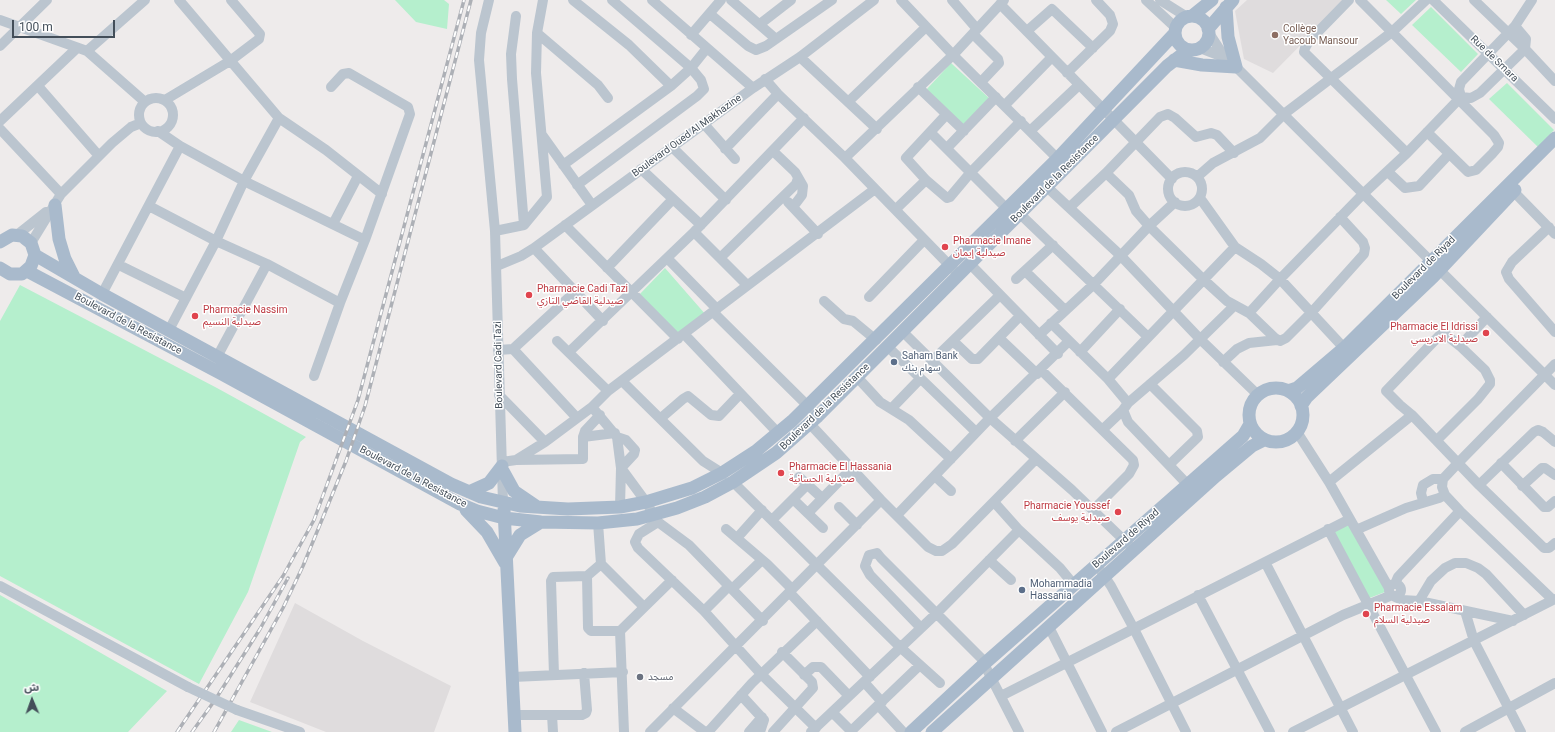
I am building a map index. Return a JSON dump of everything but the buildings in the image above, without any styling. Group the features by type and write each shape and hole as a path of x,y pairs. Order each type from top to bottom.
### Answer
{"main road":[{"path":"1212,0 1178,23 1175,31 1179,44 1194,49 1206,42 1209,31 1230,4"},
{"path":"1174,60 1202,65 1232,63 1228,37 1230,4"},
{"path":"1190,16 1202,20 1209,31"},
{"name":"Boulevard de la Resistance","path":"27,271 220,373 460,504 489,515 541,522 598,523 656,518 733,482 776,453 814,420 857,377 881,343 902,331 1007,209 1062,163 1108,115 1175,31"},
{"name":"Boulevard de la Resistance","path":"1108,115 1174,60 1194,49"},
{"name":"Boulevard de Riyad","path":"1302,406 1307,397 1435,266 1555,138"},
{"name":"Boulevard de Riyad","path":"1288,391 1297,388 1435,266 1514,192 1555,150"},
{"name":"Boulevard de la Resistance","path":"35,255 102,294 217,357 451,484 469,492 503,503 537,507 594,509 620,507 646,502 687,490 722,473 756,451 881,343 954,271 970,264 1047,187 1062,163"},
{"path":"54,207 58,239 65,259 74,277"},
{"path":"0,269 16,275 27,271 31,266 35,255 27,239 17,235 1,240"},
{"path":"1273,388 1288,391 1294,395 1302,406 1303,420 1297,432 1292,437 1278,442 1264,440 1257,435 1250,424 1249,411 1254,399 1258,395 1273,388"},
{"name":"Boulevard de Riyad","path":"911,732 984,664 1243,436 1250,424"},
{"name":"Boulevard de Riyad","path":"932,732 1216,476 1252,446 1264,440"},
{"path":"469,492 489,483 502,466 514,491 537,507"},
{"name":"Boulevard Cadi Tazi","path":"503,503 515,732"},
{"path":"460,504 487,532 507,561 520,535 541,522"}],"street":[{"path":"0,46 47,0"},
{"path":"0,121 38,86 145,0"},
{"path":"179,0 279,118 326,150 382,194"},
{"path":"164,100 230,61 259,39 260,36 231,0"},
{"name":"Boulevard Cadi Tazi","path":"489,0 481,33 479,60 497,266 499,395 503,503"},
{"path":"495,231 524,225 547,197 536,73 537,33 543,0"},
{"path":"573,0 629,45 671,86"},
{"path":"577,184 698,96 704,89 701,80 691,68 612,0"},
{"path":"691,35 721,0"},
{"path":"731,0 776,39"},
{"path":"760,24 791,0"},
{"path":"710,14 756,50 776,39 832,0"},
{"name":"Boulevard Oued Al Makhazine","path":"497,266 534,248 765,79 800,57 874,0"},
{"path":"901,0 953,55 1062,163"},
{"path":"953,0 975,32 998,59 999,63 981,82"},
{"path":"1067,73 1110,30 1113,24 1110,15 1096,0"},
{"path":"1146,0 1175,31"},
{"path":"1160,0 1190,16"},
{"path":"1349,0 1305,48 1304,52 1407,153"},
{"path":"1360,0 1460,98 1498,139 1499,143 1496,150 1472,172 1464,171 1427,132"},
{"path":"1197,177 1213,163 1260,138 1284,114 1392,32 1426,0"},
{"name":"Rue de Smara","path":"1433,0 1555,119"},
{"path":"1249,313 1340,217 1388,172 1460,98 1470,98 1480,93 1525,48 1526,39 1474,0"},
{"path":"657,1 691,35 753,88"},
{"path":"846,158 918,87 953,55 1002,2 1067,73 1172,179"},
{"path":"1460,98 1459,89 1461,82 1488,52 1512,29 1528,2"},
{"path":"1027,31 1052,9 1093,48"},
{"path":"516,16 512,54 512,79 524,225"},
{"path":"0,20 20,26 82,50 145,102"},
{"path":"848,102 926,27"},
{"path":"1209,31 1220,50 1232,63 1555,386"},
{"path":"537,33 598,85 608,98"},
{"path":"564,164 671,86 691,68 707,48"},
{"path":"1525,48 1555,81"},
{"path":"1194,49 1232,63"},
{"path":"800,57 877,129"},
{"path":"1005,105 1052,57"},
{"path":"314,376 382,194 410,114 408,107 349,73 343,74 331,87"},
{"path":"765,79 778,94 846,158 954,271"},
{"path":"1030,131 1079,85"},
{"path":"38,86 99,156"},
{"path":"918,87 964,131"},
{"path":"725,149 778,94"},
{"path":"947,148 996,97"},
{"path":"158,131 170,125 172,120 172,109 164,100 152,98 145,102 140,112 141,123 145,127 158,131 180,146 244,181 365,240"},
{"path":"1070,207 1106,173 1160,117 1168,114 1175,118 1196,137 1211,133 1217,135 1234,153"},
{"path":"946,115 906,158 926,180 947,198 950,197 971,172 1021,121"},
{"path":"169,330 216,241 244,181 279,118"},
{"path":"569,352 603,321 697,229 774,152 804,118"},
{"path":"30,243 61,194 124,133 141,123"},
{"path":"704,124 735,159"},
{"path":"0,129 61,194"},
{"path":"930,132 1007,209"},
{"path":"541,134 592,205"},
{"path":"102,294 119,265 180,146"},
{"path":"672,147 726,200"},
{"path":"774,152 795,172 804,191 802,196 792,207"},
{"path":"1388,172 1405,188 1419,186 1449,154"},
{"path":"641,169 673,199 720,258 747,285"},
{"path":"1106,173 1129,195 1136,211 1149,226 1204,280 1234,306 1249,313 1277,340"},
{"path":"1185,173 1197,177 1202,189 1200,198 1190,205 1185,206 1174,202 1169,192 1172,179 1185,173"},
{"path":"333,224 358,176"},
{"path":"720,258 796,184 798,178"},
{"path":"896,209 926,180"},
{"path":"1047,187 1070,207 1120,256 1200,339 1258,395"},
{"path":"502,466 516,460 545,442 592,407 608,392 747,285 818,234 875,189"},
{"path":"1514,192 1552,229 1512,262 1506,272 1509,279 1554,330"},
{"path":"783,196 818,234"},
{"path":"1200,198 1235,247 1261,264 1280,279 1344,348"},
{"path":"607,268 673,199"},
{"path":"1039,335 1094,284 1174,202"},
{"path":"149,206 216,241 267,264 340,303"},
{"path":"17,235 54,207"},
{"path":"1020,214 1148,337"},
{"path":"1223,362 1237,349 1249,343 1280,341 1286,338 1311,313 1364,254 1365,248 1363,242 1340,217"},
{"path":"565,226 607,268 740,394 778,433"},
{"path":"869,297 924,240"},
{"path":"1016,279 1053,245"},
{"path":"1108,379 1235,247"},
{"path":"534,248 603,321"},
{"path":"667,258 806,407 851,469 928,547 936,551 942,551 952,544 1035,460"},
{"path":"217,357 267,264"},
{"path":"970,264 1058,354"},
{"path":"119,265 186,298"},
{"path":"1025,271 1065,310"},
{"path":"498,350 514,349 576,291"},
{"path":"932,361 1000,296"},
{"path":"824,301 844,319 853,320 881,343 976,432"},
{"path":"1102,429 1234,306"},
{"path":"1080,352 1120,309"},
{"path":"953,341 975,360 981,358 1020,316"},
{"path":"1460,346 1487,317"},
{"path":"1051,324 1108,379 1125,406 1128,422 1188,485"},
{"path":"902,331 990,418 1035,460 1093,510 1134,550"},
{"path":"1437,440 1478,399 1490,384 1485,370 1448,335 1445,334 1440,335 1388,387 1387,393 1412,415 1479,485 1544,548 1549,548 1555,543"},
{"path":"999,338 1065,392 1129,454 1134,465 1130,474 1093,510"},
{"path":"557,341 608,392"},
{"path":"898,515 976,432 1058,354 1069,341"},
{"path":"514,349 577,418"},
{"path":"1293,732 1524,616 1554,599 1460,511 1445,495 1442,487 1443,479 1555,364"},
{"path":"857,377 880,402 909,420 951,459"},
{"path":"891,409 920,379"},
{"path":"622,381 703,461 722,473"},
{"path":"1150,384 1197,431 1198,437 1169,465"},
{"path":"1015,441 1065,392"},
{"path":"661,418 688,396 711,415 719,416 740,394"},
{"path":"499,395 545,442"},
{"path":"592,407 616,435 626,440 635,450 634,454 621,468"},
{"path":"516,460 582,459 583,437 585,431 600,415"},
{"path":"1329,482 1412,415"},
{"path":"1479,485 1538,430 1543,432 1555,442"},
{"path":"1297,432 1329,482 1376,566 1393,590 1417,601 1513,621"},
{"path":"583,437 616,435"},
{"path":"616,435 621,468 620,507"},
{"path":"1501,463 1544,507 1548,507 1555,501"},
{"path":"621,468 656,518 689,546 763,620"},
{"path":"1522,486 1542,468 1546,468 1555,475"},
{"path":"809,512 851,469"},
{"path":"935,476 951,492"},
{"path":"799,477 822,498"},
{"path":"1423,501 1421,493 1423,485 1433,478 1443,479"},
{"path":"733,482 900,647 940,683"},
{"path":"772,520 794,500 807,485"},
{"path":"1356,530 1423,501 1434,500 1445,495"},
{"path":"794,500 809,512 823,528"},
{"path":"650,732 881,500"},
{"path":"994,502 1019,530 1060,568 1074,585"},
{"path":"840,507 857,525"},
{"path":"737,538 762,510"},
{"path":"1116,732 1393,590 1398,577 1460,511"},
{"path":"656,518 639,534 635,542 644,555 704,612 761,674 796,709 813,730 937,613 1019,530"},
{"path":"1001,696 1133,627 1350,519"},
{"path":"598,523 601,564 644,607"},
{"path":"726,529 762,560 817,621 867,680 881,704 904,732"},
{"path":"1328,529 1372,602 1405,675 1436,732"},
{"path":"921,628 870,575 865,566 869,555 877,553 981,658 1019,732"},
{"path":"704,612 730,587 762,560"},
{"path":"989,560 1011,580"},
{"path":"1265,562 1353,732"},
{"path":"1417,601 1431,581 1445,568 1455,563 1466,563 1478,568 1486,574 1524,616"},
{"path":"554,675 552,581 555,576 587,576 601,564"},
{"path":"1096,565 1105,577 1133,627 1186,732"},
{"path":"587,576 589,630 620,631 672,580"},
{"path":"0,586 188,687 237,710 300,732"},
{"path":"1198,595 1270,732"},
{"path":"1465,611 1474,641 1521,732"},
{"path":"673,708 706,732 782,652 817,621"},
{"path":"1049,627 1102,732"},
{"path":"620,631 623,672 624,732"},
{"path":"773,732 796,709 813,688 812,682 782,652"},
{"path":"832,712 851,731 881,704 920,665"},
{"path":"804,675 812,666 821,667 849,696"},
{"path":"513,677 623,672"},
{"path":"515,715 586,714 588,710 584,673"},
{"path":"1465,732 1555,683"},
{"path":"741,694 762,717 764,723 760,732"},
{"path":"552,715 553,732"},
{"path":"749,732 762,717"}],"shaded area":[{"name":"Collège Yacoub Mansour","path":"1247,0 1345,0 1273,73 1244,59 1235,11"},
{"path":"295,603 363,641 451,686 434,732 326,732 250,702"}],"green space":[{"path":"395,0 444,0 449,4 447,29 416,22"},
{"path":"1386,0 1416,0 1401,14"},
{"path":"1431,7 1478,54 1461,72 1412,25"},
{"path":"951,63 990,99 964,127 926,90"},
{"path":"1507,83 1554,130 1538,147 1489,99"},
{"path":"665,268 706,315 676,337 638,296"},
{"path":"20,285 217,388 306,437 300,442 248,592 199,684 0,576 0,321"},
{"path":"1349,524 1390,590 1367,599 1333,532"},
{"path":"0,595 167,691 128,732 0,732"},
{"path":"239,720 272,732 231,732"}],"railway":[{"path":"177,732 283,576 314,520 358,400 464,0"},
{"path":"214,732 283,608 303,566 346,461 365,406 471,0"},
{"path":"192,732 215,700 260,629 288,578"}],"place":[{"name":"Collège Yacoub Mansour","path":"1275,35"},
{"name":"Pharmacie Imane صيدلية إيمان","path":"945,247"},
{"name":"Pharmacie Cadi Tazi صيدلية القاضي التازي","path":"529,295"},
{"name":"Pharmacie Nassim صيدلية النسيم","path":"195,316"},
{"name":"Pharmacie El Idrissi صيدلية الادريسي","path":"1486,333"},
{"name":"Saham Bank سهام بنك","path":"894,362"},
{"name":"Pharmacie El Hassania صيدلية الحسانية","path":"781,473"},
{"name":"Pharmacie Youssef صيدلية يوسف","path":"1118,512"},
{"name":"Mohammadia Hassania","path":"1022,590"},
{"name":"Pharmacie Essalam صيدلية السلام","path":"1366,614"},
{"name":"مسجد","path":"640,677"}]}
